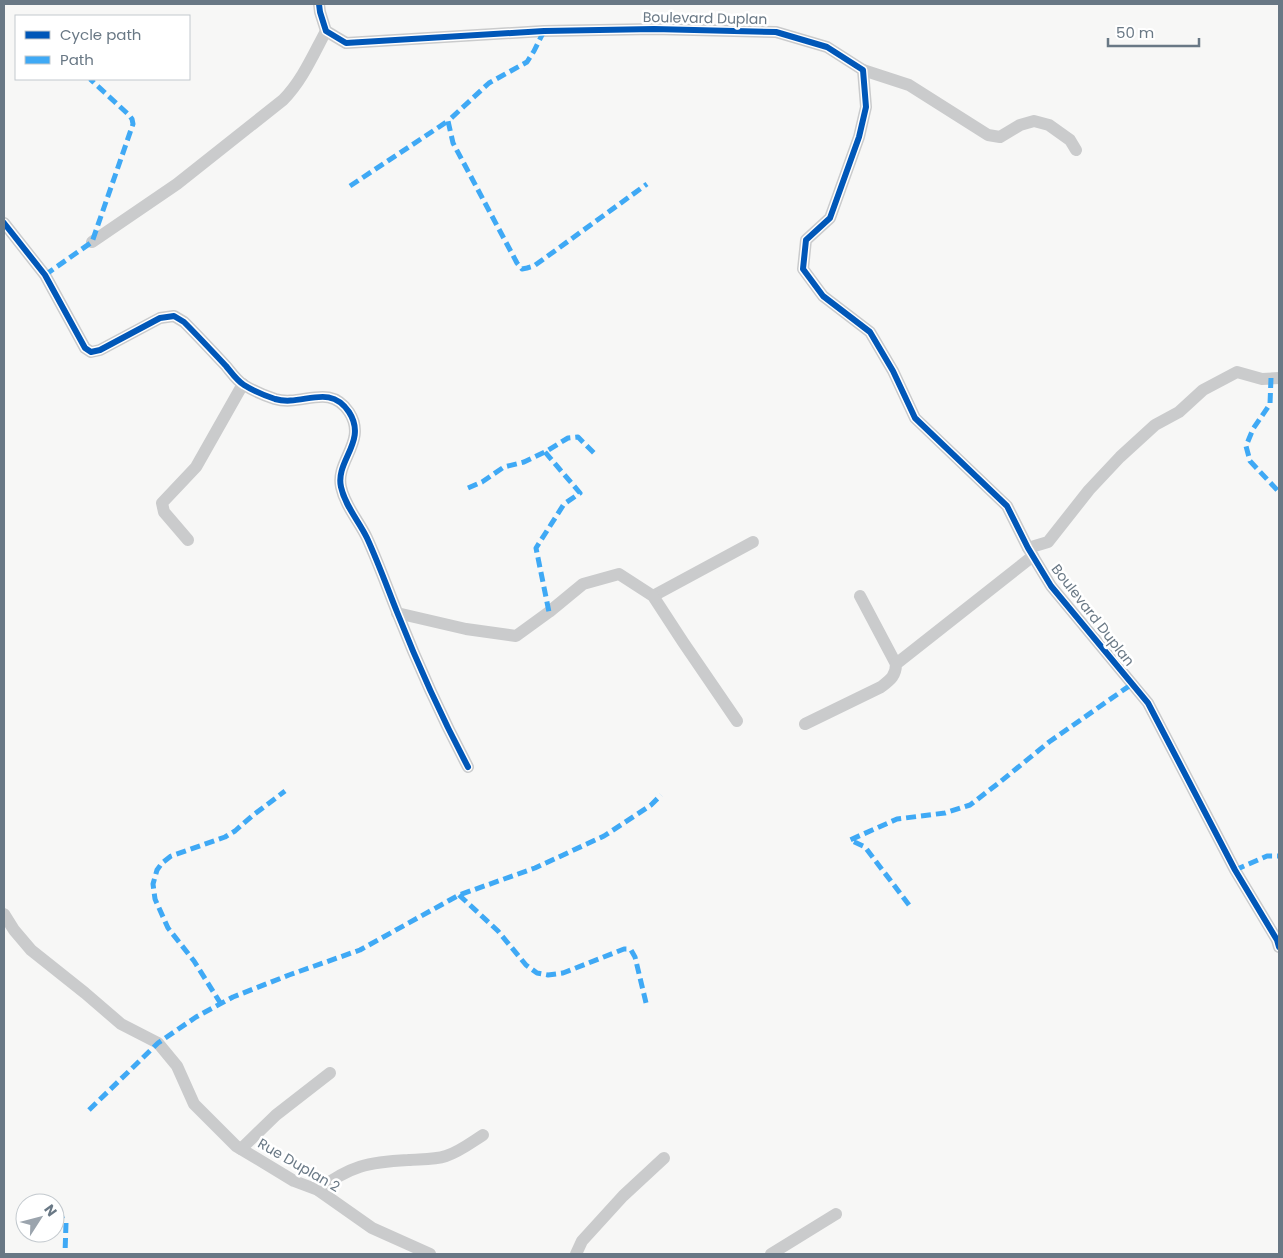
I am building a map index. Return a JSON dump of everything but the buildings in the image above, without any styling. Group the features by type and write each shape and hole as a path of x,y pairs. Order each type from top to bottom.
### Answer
{"street":[{"path":"92,242 177,184 290,93 300,79 326,31 319,4"},
{"name":"Boulevard Duplan","path":"326,31 346,42 554,31 654,29 776,32 827,47 863,70 866,107 859,138 830,218 806,240 803,269 823,296 870,332 893,371 915,418 1007,506 1051,586 1148,703 1235,870 1277,940 1279,947"},
{"path":"863,70 909,85 988,135 1000,137 1034,121 1049,125 1070,140 1076,150"},
{"path":"4,223 44,275 86,348 91,352 100,350 160,318 174,316 184,322 243,384 276,399 287,401 331,397 341,403 349,412 355,438 341,471 341,487 347,503 367,537 397,613 446,725 468,767"},
{"path":"896,664 1031,552 1048,542 1088,490 1155,425 1179,412 1203,390 1237,372 1262,379 1279,378"},
{"path":"188,540 164,512 162,503 196,467 243,384"},
{"path":"653,596 753,542"},
{"path":"397,613 466,629 516,636 583,584 619,574 653,596 682,642 738,721"},
{"path":"805,724 881,687 893,677 896,671 896,664 860,596"},
{"name":"Rue Duplan 2","path":"4,914 14,930 31,950 121,1024 158,1043 177,1066 194,1104 236,1146 294,1181 318,1190 372,1228 430,1254"},
{"path":"241,1149 276,1115 330,1073"},
{"path":"318,1190 335,1177 369,1163 441,1158 452,1154 483,1135"},
{"path":"576,1254 582,1241 618,1202 664,1158"},
{"path":"771,1254 836,1214"}],"marked path":[{"path":"544,31 527,62 489,83 448,121 453,143 517,263 522,269 534,266 647,184"},
{"path":"45,275 92,242 133,124 129,115 91,80"},
{"path":"350,186 448,121"},
{"path":"1271,378 1270,404 1253,429 1246,446 1250,461 1279,492"},
{"path":"468,488 482,482 504,467 524,462 568,438 578,437 596,455"},
{"path":"545,452 580,493 564,504 536,548 549,612"},
{"path":"909,905 865,847 850,840 897,819 945,813 970,805 1049,742 1132,684"},
{"path":"221,1004 194,961 168,928 155,899 153,884 157,870 171,856 225,837 235,831 285,791"},
{"path":"89,1110 158,1043 196,1017 233,997 360,950 459,895 535,868 604,836 651,805 661,795"},
{"path":"1235,870 1267,856 1279,856"},
{"path":"459,895 498,931 526,965 537,973 548,975 563,973 624,949 631,950 635,957 647,1007"},
{"path":"65,1222 65,1254"}],"cycle path":[{"path":"319,4 326,31 346,43 544,31 654,29 776,32 827,47 863,70 866,107 859,137 830,218 806,240 803,269 823,296 870,332 893,371 915,418 1007,506 1028,548 1051,586 1148,703 1235,870 1277,940 1279,947"},
{"path":"4,223 45,275 85,348 91,352 100,350 160,318 174,316 184,322 237,379 247,387 271,398 285,401 315,397 333,398 341,403 349,412 354,422 355,432 340,478 343,494 367,538 422,671 448,729 468,767"}]}
